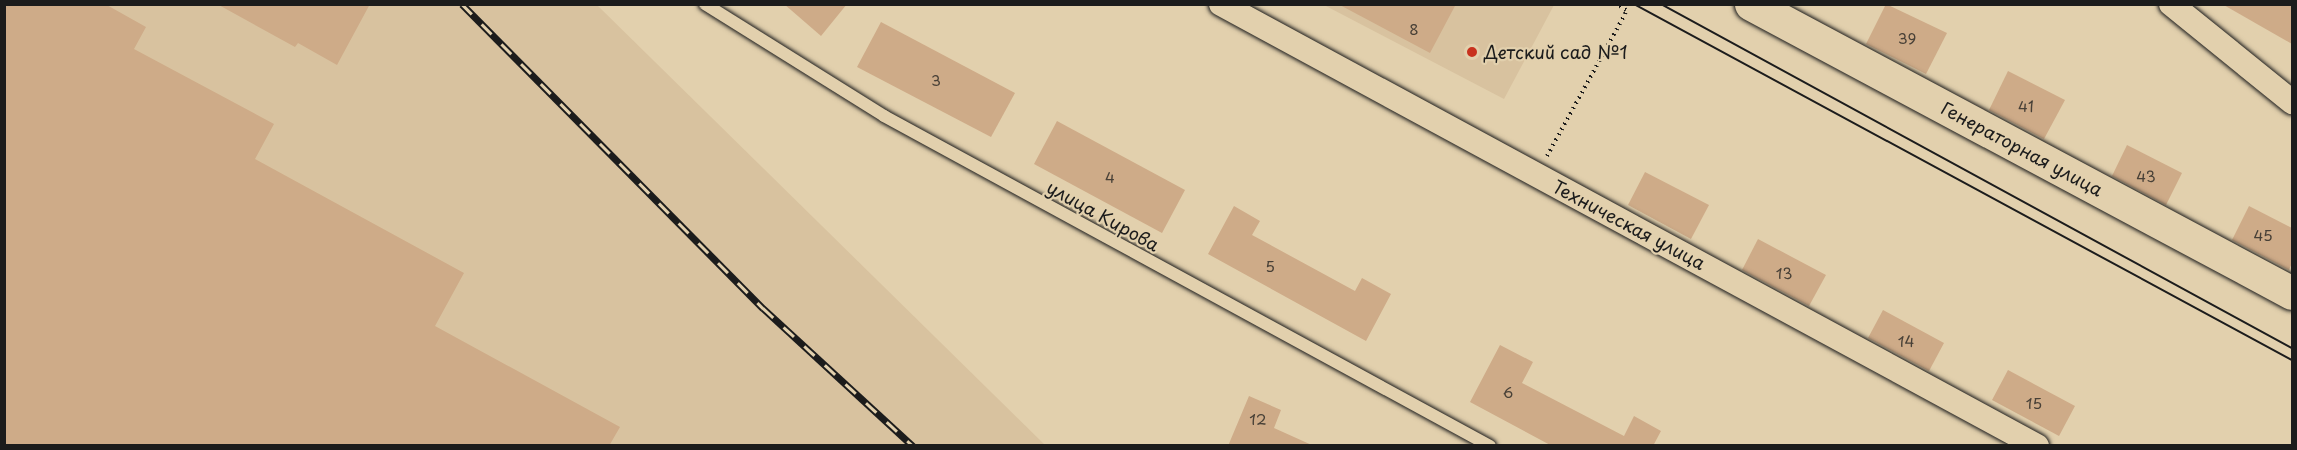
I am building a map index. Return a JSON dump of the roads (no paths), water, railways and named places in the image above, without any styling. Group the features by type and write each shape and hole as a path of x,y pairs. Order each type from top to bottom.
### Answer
{"main road":[{"name":"Генераторная улица","path":"1751,4 2292,293"}],"street":[{"name":"Техническая улица","path":"1221,4 2037,446"},
{"path":"2171,4 2292,102"}],"lane":[{"name":"улица Кирова","path":"705,4 884,116 1490,446"}],"tram line":[{"path":"1634,4 2292,360"},
{"path":"1661,4 2292,348"}],"railway":[{"path":"462,4 763,308 913,446"}],"place":[{"name":"Детский сад №1","path":"1472,52"}]}
